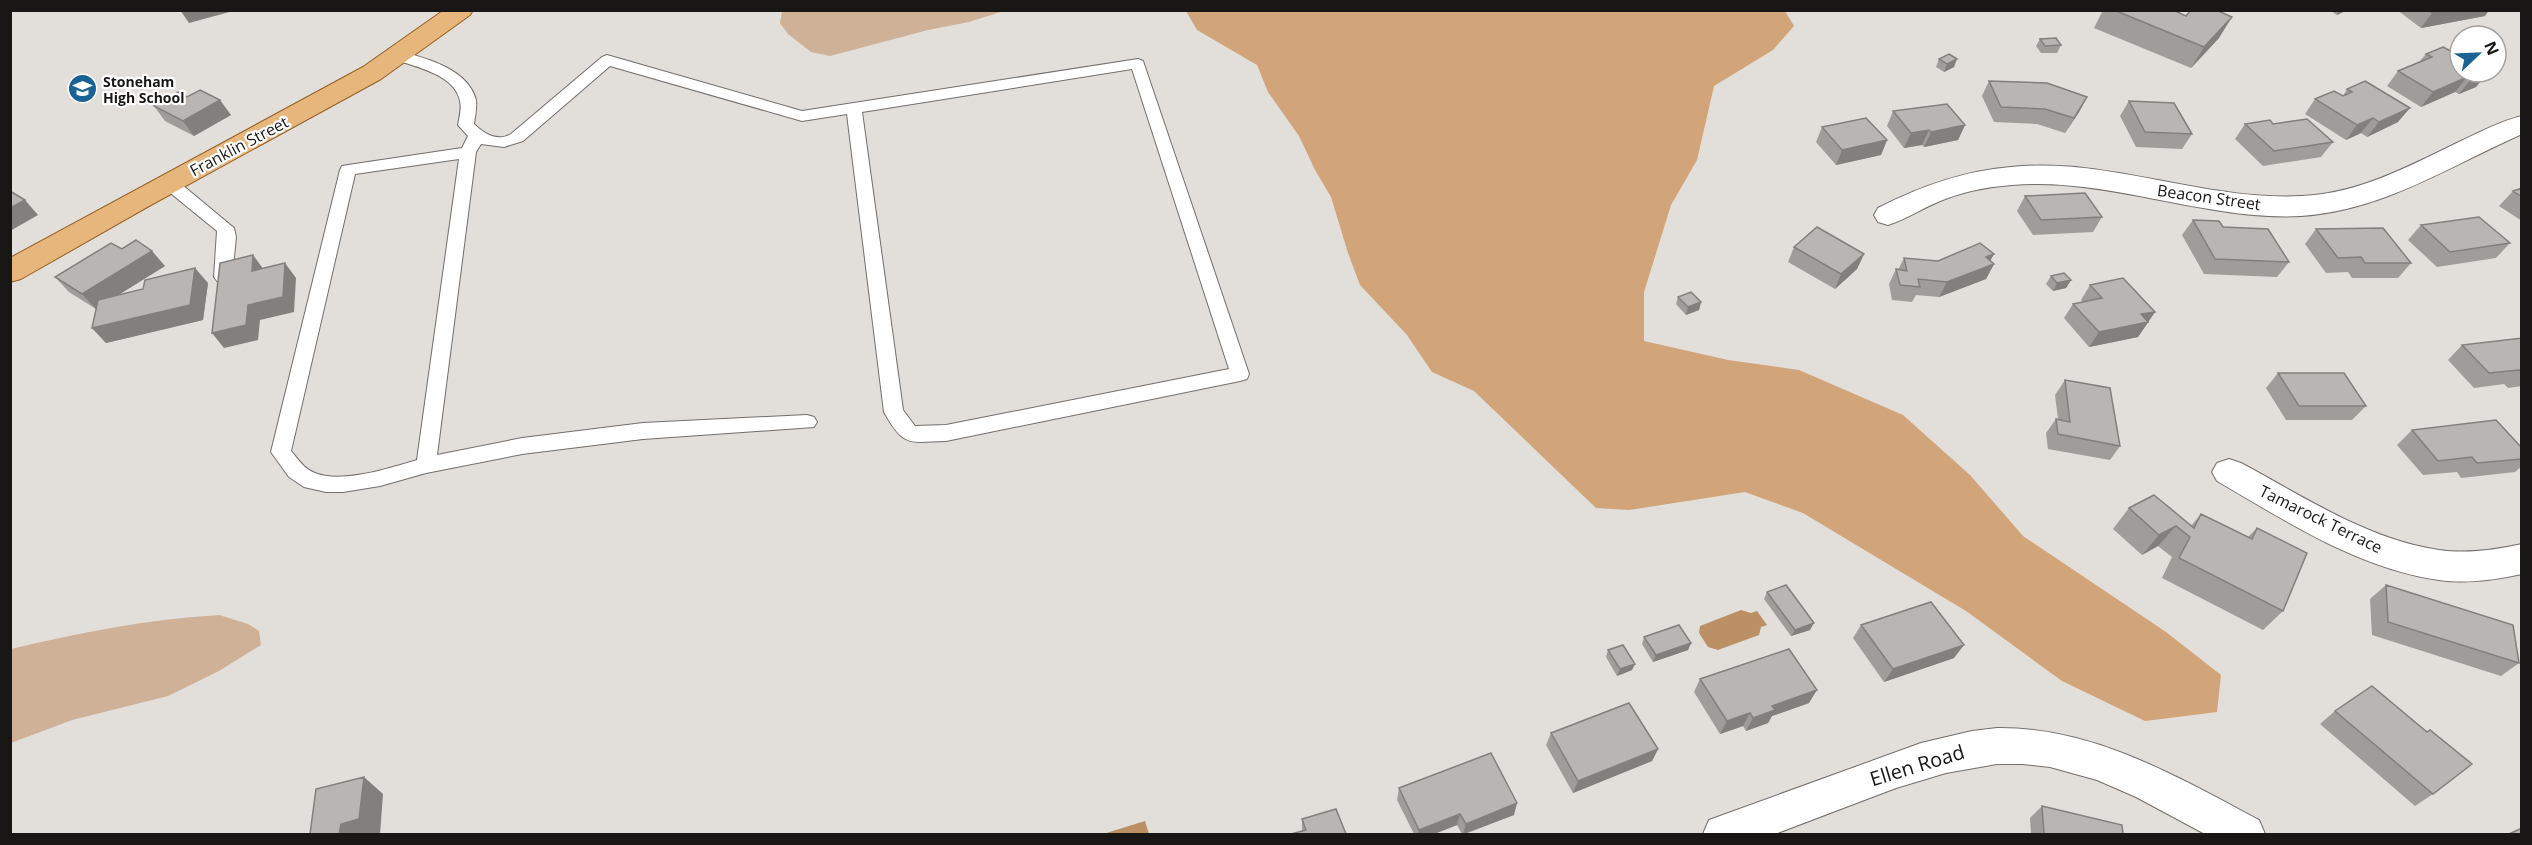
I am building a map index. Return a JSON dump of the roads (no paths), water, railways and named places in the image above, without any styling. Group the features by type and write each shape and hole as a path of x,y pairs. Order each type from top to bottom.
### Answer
{"main road":[{"name":"Franklin Street","path":"10,272 169,183 331,97 399,56 462,10"}],"street":[{"name":"Beacon Street","path":"1888,215 1931,193 1957,184 1992,177 2030,175 2082,178 2244,204 2294,206 2327,203 2366,195 2417,176 2522,124"},
{"name":"Tamarock Terrace","path":"2229,472 2356,538 2410,558 2437,565 2460,566 2522,559"},
{"name":"Ellen Road","path":"1724,834 1929,758 1978,747 2021,745 2051,749 2128,774 2244,834"}],"lane":[{"path":"399,56 448,75 461,87 468,102 466,125 472,145 426,465"},
{"path":"807,422 643,431 522,446 426,465 374,480 327,485 300,476 281,452 348,170 472,145 513,141 607,60 802,116 854,107 1138,64 1240,374 946,434 910,434 894,412 854,107"},
{"path":"169,183 225,228 227,237 223,277"}],"place":[{"name":"Stoneham High School","path":"82,89"}]}
